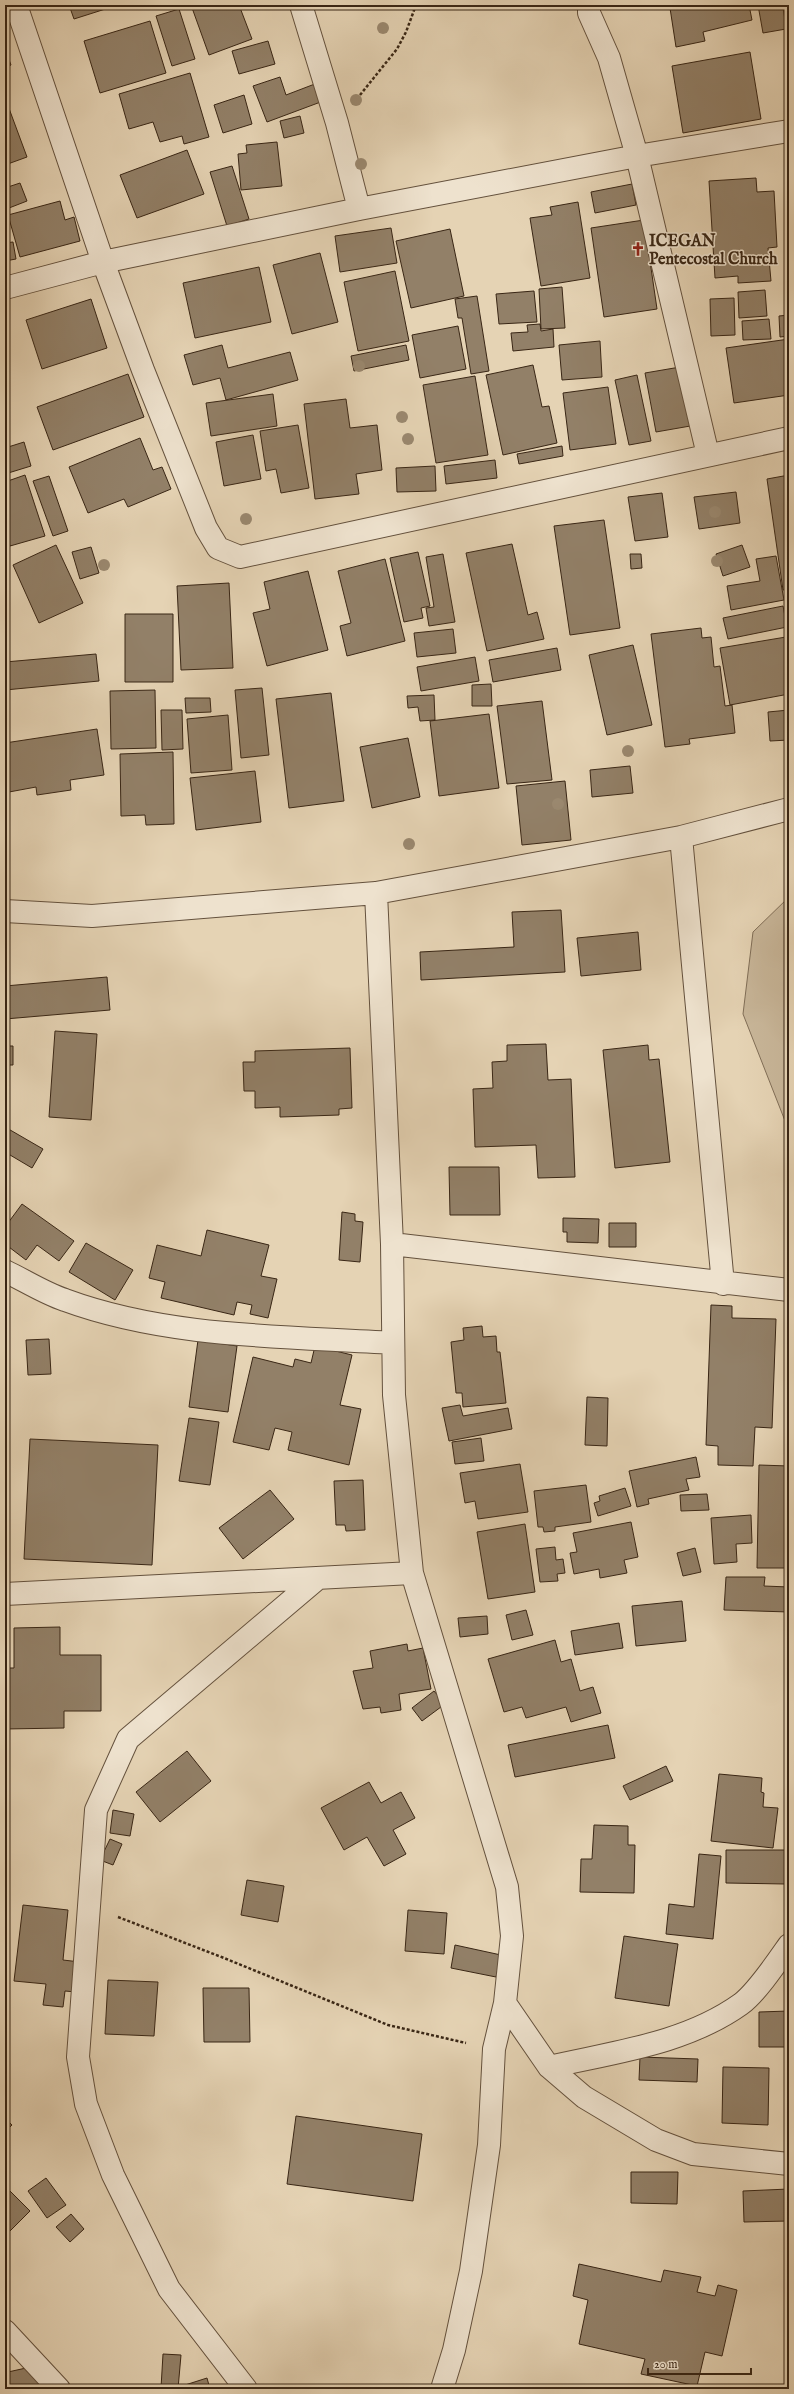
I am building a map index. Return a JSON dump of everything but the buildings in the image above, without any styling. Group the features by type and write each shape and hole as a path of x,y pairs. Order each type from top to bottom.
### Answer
{"street":[{"path":"16,5 103,262 143,370 206,528 218,548 240,557 789,438"},
{"path":"301,5 337,123 359,209"},
{"path":"589,5 589,13 609,58 618,86 637,156 708,455"},
{"path":"5,288 103,262 359,209 637,156 789,131"},
{"path":"5,911 92,916 376,893 681,837 789,809"},
{"path":"681,837 723,1284"},
{"path":"376,893 392,1244 394,1395 412,1573 507,1887 512,1936 505,2003 494,2049 489,2145 472,2263 454,2350 442,2389"},
{"path":"392,1244 723,1284 789,1290"},
{"path":"5,1271 64,1300 136,1321 212,1331 393,1343"},
{"path":"5,1594 412,1573"},
{"path":"246,2389 169,2289 113,2175 86,2104 78,2057 96,1810 128,1739 318,1578"},
{"path":"549,2067 662,2041 705,2025 742,2003 789,1945"},
{"path":"505,2003 549,2067 584,2097 656,2140 693,2154 789,2164"},
{"path":"5,2331 59,2389"}],"path":[{"path":"337,123 397,49 406,32 416,5"},
{"path":"89,1906 224,1958 388,2025 494,2049"}],"shaded area":[{"path":"789,897 789,1131 743,1014 753,932"}],"place":[{"name":"ICEGAN Pentecostal Church","path":"638,249"}]}
